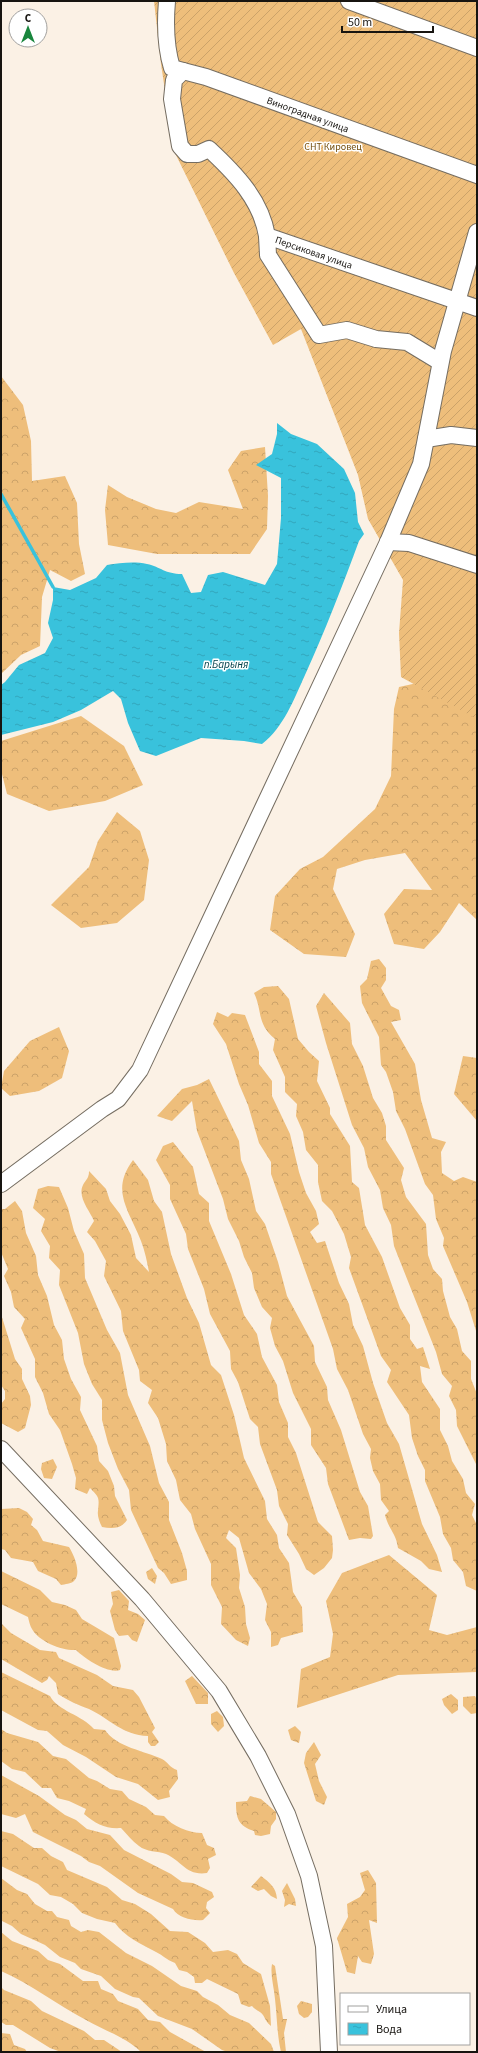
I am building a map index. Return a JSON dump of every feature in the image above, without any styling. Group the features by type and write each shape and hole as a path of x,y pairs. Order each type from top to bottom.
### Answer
{"street":[{"path":"167,1 164,28 169,57 172,68 183,71 174,80 172,98 180,146 187,154 198,154 210,149 229,167 254,198 265,223 267,236"},
{"path":"349,1 477,48"},
{"name":"Виноградная улица","path":"183,71 206,77 477,175"},
{"path":"1,1184 102,1109 118,1099 140,1070 388,542 421,464 440,362 477,232"},
{"name":"Персиковая улица","path":"440,362 407,342 376,339 348,330 319,335 268,255 267,236 477,308"},
{"path":"426,439 451,436 477,438"},
{"path":"388,542 409,543 477,565"},
{"path":"1,1449 142,1599 219,1691 258,1756 287,1814 308,1876 324,1946 329,2052"}],"green space":[{"name":"СНТ Кировец","path":"154,1 477,1 477,719 401,677 399,633 403,580 368,519 358,475 301,329 273,345 234,273 174,151 161,64"},
{"path":"1,376 23,405 31,441 32,481 65,476 77,503 79,544 85,574 71,581 50,570 42,597 40,646 21,655 1,674"},
{"path":"265,447 268,496 267,529 250,554 157,554 108,545 105,510 108,485 127,497 156,509 176,513 199,502 243,509 228,470 241,451"},
{"path":"440,678 477,688 477,920 459,903 440,932 424,949 394,944 384,914 404,889 432,890 405,853 365,860 337,869 333,889 355,934 346,957 304,954 270,930 275,896 300,869 323,857 375,809 391,776 394,709 399,687"},
{"path":"81,716 124,746 143,785 105,801 49,811 7,794 1,770 1,741"},
{"path":"117,812 140,831 149,860 144,900 117,923 81,928 51,905 89,867 98,841"},
{"path":"379,959 386,968 386,980 381,988 391,1006 399,1010 401,1020 391,1022 415,1064 421,1100 432,1138 446,1142 441,1152 442,1173 454,1181 463,1177 477,1182 477,1334 467,1302 443,1246 444,1238 436,1219 433,1195 425,1184 405,1129 396,1111 393,1092 386,1072 381,1065 379,1037 362,1003 360,986 367,979 371,961"},
{"path":"278,986 289,999 298,1039 319,1061 317,1081 330,1108 330,1114 350,1146 352,1182 359,1188 365,1225 382,1257 400,1308 410,1325 410,1339 417,1349 423,1347 430,1369 420,1366 422,1382 440,1409 440,1430 448,1446 452,1461 463,1479 466,1493 475,1504 472,1515 477,1525 477,1591 466,1586 463,1572 453,1560 451,1548 443,1534 440,1517 425,1481 425,1470 418,1456 412,1438 409,1415 387,1382 391,1370 381,1356 349,1268 351,1257 344,1234 332,1211 322,1201 318,1182 318,1165 306,1150 303,1132 296,1116 297,1104 285,1092 285,1077 273,1050 275,1039 265,1028 262,1022 254,993 264,987"},
{"path":"324,993 350,1023 352,1044 363,1066 373,1098 382,1113 386,1126 386,1140 404,1168 401,1180 406,1197 426,1224 428,1255 433,1269 442,1279 443,1291 450,1317 457,1329 462,1351 471,1361 471,1379 477,1394 477,1466 457,1426 456,1410 449,1396 452,1386 442,1374 436,1352 394,1246 391,1225 383,1208 380,1190 368,1167 364,1148 352,1125 316,1006"},
{"path":"217,1012 228,1017 232,1013 245,1015 259,1052 259,1064 272,1081 272,1096 290,1134 299,1172 306,1193 316,1211 319,1224 310,1232 317,1243 325,1241 339,1283 349,1304 353,1325 363,1346 373,1383 387,1423 399,1444 422,1524 437,1555 442,1572 429,1569 421,1561 398,1548 396,1539 385,1515 389,1511 381,1500 380,1484 373,1471 370,1458 371,1449 363,1434 348,1390 337,1369 333,1349 271,1174 271,1162 259,1143 248,1105 239,1084 226,1044 213,1024"},
{"path":"59,1027 69,1051 62,1078 39,1091 10,1096 1,1088 4,1071 30,1041"},
{"path":"463,1056 477,1058 477,1121 454,1094"},
{"path":"209,1079 239,1141 241,1160 249,1179 256,1211 265,1224 278,1262 287,1296 314,1346 315,1362 327,1387 328,1400 341,1430 360,1492 368,1506 373,1536 371,1539 360,1538 349,1540 328,1484 326,1468 311,1445 311,1429 293,1393 283,1361 275,1346 270,1328 272,1318 262,1307 254,1288 252,1273 228,1219 223,1199 197,1131 192,1101 172,1121 157,1116 182,1089 197,1085"},
{"path":"173,1142 193,1167 199,1194 209,1203 209,1221 231,1274 244,1315 257,1334 262,1357 277,1385 279,1402 288,1423 288,1437 296,1453 318,1522 332,1536 332,1558 324,1568 314,1575 306,1569 299,1554 287,1535 288,1524 279,1506 277,1490 260,1444 258,1427 250,1419 238,1382 231,1369 230,1351 210,1314 204,1289 188,1249 186,1234 170,1199 170,1185 156,1160 163,1146"},
{"path":"133,1160 148,1180 154,1201 162,1212 171,1254 187,1298 199,1323 211,1365 221,1375 234,1415 244,1458 265,1501 267,1519 277,1535 279,1548 289,1563 293,1592 302,1607 303,1632 281,1638 278,1645 271,1647 271,1632 265,1620 267,1604 261,1589 249,1573 239,1538 229,1530 226,1538 236,1548 240,1575 239,1588 245,1607 246,1624 250,1638 248,1646 236,1640 221,1624 222,1607 211,1585 211,1564 195,1529 191,1514 180,1500 176,1480 167,1461 166,1444 158,1418 148,1403 152,1390 140,1381 139,1370 123,1331 121,1311 104,1276 106,1261 95,1241 87,1232 94,1221 85,1204 82,1194 83,1185 88,1177 89,1171 106,1189 110,1201 120,1214 131,1235 136,1258 149,1272 146,1256 127,1210 122,1191 126,1171"},
{"path":"48,1186 59,1187 68,1208 74,1231 84,1254 85,1278 107,1330 120,1353 128,1395 150,1446 159,1483 169,1502 169,1520 182,1553 187,1571 187,1580 171,1584 164,1573 158,1568 131,1510 129,1490 118,1469 108,1443 102,1420 102,1400 92,1384 84,1364 78,1333 59,1285 60,1270 49,1258 50,1246 41,1231 45,1219 33,1208 38,1189"},
{"path":"15,1201 22,1211 26,1233 36,1256 38,1275 47,1296 54,1325 62,1340 64,1359 71,1379 81,1397 80,1410 97,1446 99,1461 108,1471 114,1486 115,1496 127,1520 119,1527 102,1527 98,1517 99,1501 96,1494 90,1488 87,1494 75,1489 76,1478 60,1430 49,1414 43,1393 35,1377 35,1359 21,1328 25,1319 14,1307 11,1292 4,1276 8,1269 1,1252 1,1209 5,1209"},
{"path":"1,1314 15,1359 22,1369 22,1379 30,1396 31,1405 25,1428 18,1432 1,1423 1,1404 5,1399 5,1391 1,1385"},
{"path":"53,1459 57,1467 52,1479 44,1478 41,1469 42,1463"},
{"path":"19,1508 27,1512 33,1519 31,1525 37,1530 43,1541 69,1547 75,1559 77,1569 76,1578 73,1582 61,1585 56,1579 38,1571 33,1562 11,1558 5,1550 1,1549 1,1509"},
{"path":"389,1555 437,1595 429,1630 447,1635 477,1627 477,1672 398,1675 297,1708 301,1669 330,1657 333,1634 326,1601 342,1573"},
{"path":"152,1568 157,1576 155,1584 148,1579 146,1572"},
{"path":"1,1571 40,1590 52,1602 65,1605 76,1610 82,1619 114,1638 121,1666 120,1670 115,1671 103,1668 76,1650 65,1649 52,1645 35,1634 31,1628 28,1617 1,1604"},
{"path":"119,1590 129,1601 128,1610 138,1614 145,1620 137,1642 132,1640 128,1635 119,1636 115,1630 110,1611 113,1604 111,1592"},
{"path":"1,1623 11,1633 40,1650 56,1652 59,1658 97,1675 113,1686 133,1690 139,1697 155,1728 152,1732 159,1742 155,1746 151,1746 148,1742 148,1736 123,1730 89,1709 58,1694 56,1683 49,1676 47,1680 42,1683 1,1659"},
{"path":"1,1672 50,1696 59,1706 83,1720 94,1729 105,1730 116,1741 123,1745 164,1760 177,1770 178,1779 169,1791 170,1797 158,1800 138,1784 116,1777 86,1757 63,1745 47,1731 38,1730 1,1710"},
{"path":"192,1676 208,1693 208,1704 196,1704 185,1681"},
{"path":"451,1694 458,1700 458,1710 452,1714 444,1705 442,1699"},
{"path":"475,1696 477,1700 477,1713 471,1714 463,1706 463,1697"},
{"path":"217,1711 223,1717 224,1726 218,1732 211,1724 211,1714"},
{"path":"295,1726 301,1732 299,1743 291,1740 288,1730"},
{"path":"1,1729 7,1733 38,1742 53,1756 66,1759 89,1778 110,1789 122,1791 129,1799 146,1807 155,1815 164,1816 171,1823 181,1828 192,1832 202,1833 207,1845 214,1848 216,1855 208,1859 210,1868 207,1873 194,1872 166,1854 142,1848 121,1828 105,1827 93,1821 84,1814 86,1809 69,1801 57,1798 51,1788 42,1788 25,1772 12,1769 1,1761"},
{"path":"314,1742 321,1755 315,1764 319,1781 327,1797 324,1805 316,1801 304,1763 306,1753"},
{"path":"1,1775 39,1796 87,1829 110,1835 124,1850 171,1874 182,1882 193,1883 212,1892 214,1897 207,1902 206,1908 210,1913 203,1920 182,1917 173,1909 138,1893 100,1866 89,1862 81,1856 33,1832 25,1814 16,1818 1,1814"},
{"path":"250,1796 261,1799 276,1812 276,1819 271,1826 270,1834 261,1836 255,1835 254,1831 244,1827 239,1821 237,1817 236,1802 247,1801"},
{"path":"1,1831 13,1834 34,1848 42,1848 51,1856 63,1862 67,1870 107,1887 122,1900 135,1904 151,1914 170,1931 188,1932 205,1943 213,1952 228,1950 237,1954 243,1963 261,1974 270,2006 271,2026 262,2014 252,2006 249,2007 241,2004 238,1994 207,1979 202,1983 195,1983 194,1977 187,1972 179,1970 175,1963 128,1936 115,1923 97,1919 82,1913 73,1904 61,1897 50,1895 38,1884 1,1866"},
{"path":"368,1870 376,1883 377,1923 369,1920 374,1954 371,1964 362,1962 358,1956 355,1974 347,1972 337,1938 348,1917 347,1904 360,1897 365,1890 360,1873"},
{"path":"261,1876 274,1888 277,1899 271,1896 264,1889 258,1891 251,1887"},
{"path":"1,1878 17,1890 27,1894 35,1904 47,1911 52,1911 57,1917 69,1920 71,1926 81,1932 88,1930 99,1932 126,1953 152,1966 181,1986 197,1991 203,1997 218,2005 230,2015 249,2023 271,2044 274,2052 228,2052 222,2050 192,2029 158,2016 139,1998 115,1989 101,1976 81,1969 75,1963 60,1957 45,1945 21,1934 12,1926 2,1921"},
{"path":"287,1883 295,1899 296,1906 289,1904 284,1907 285,1900 282,1891"},
{"path":"1,1932 12,1941 38,1951 48,1960 60,1964 83,1981 98,1981 101,1989 113,1994 118,2001 138,2009 148,2020 160,2022 170,2032 206,2052 141,2052 129,2042 93,2024 23,1982 1,1971"},
{"path":"272,1964 275,1966 283,2019 287,2019 284,2033 286,2052 281,2052 280,2046 272,1977"},
{"path":"1,1987 4,1990 31,2001 42,2011 84,2031 95,2040 104,2040 122,2052 61,2052 50,2048 13,2025 6,2025 1,2022"},
{"path":"301,2001 312,2004 312,2012 308,2017 304,2018 299,2014 297,2006"},
{"path":"1,2033 10,2034 14,2045 25,2049 27,2052 1,2052"}],"water":[{"name":"п.Барыня","path":"277,423 291,434 317,444 344,469 355,493 358,522 364,534 359,541 340,592 297,694 288,712 270,737 262,744 244,741 201,738 156,756 140,751 128,723 121,699 113,691 81,710 53,722 1,735 1,685 19,665 45,653 53,638 48,623 53,600 53,587 70,590 96,578 107,565 132,562 152,565 167,572 182,574 191,593 201,592 208,575 223,572 265,585 277,564 281,518 281,478 256,465 272,454 277,434"}],"waterway":[{"path":"1,494 53,587"}]}
